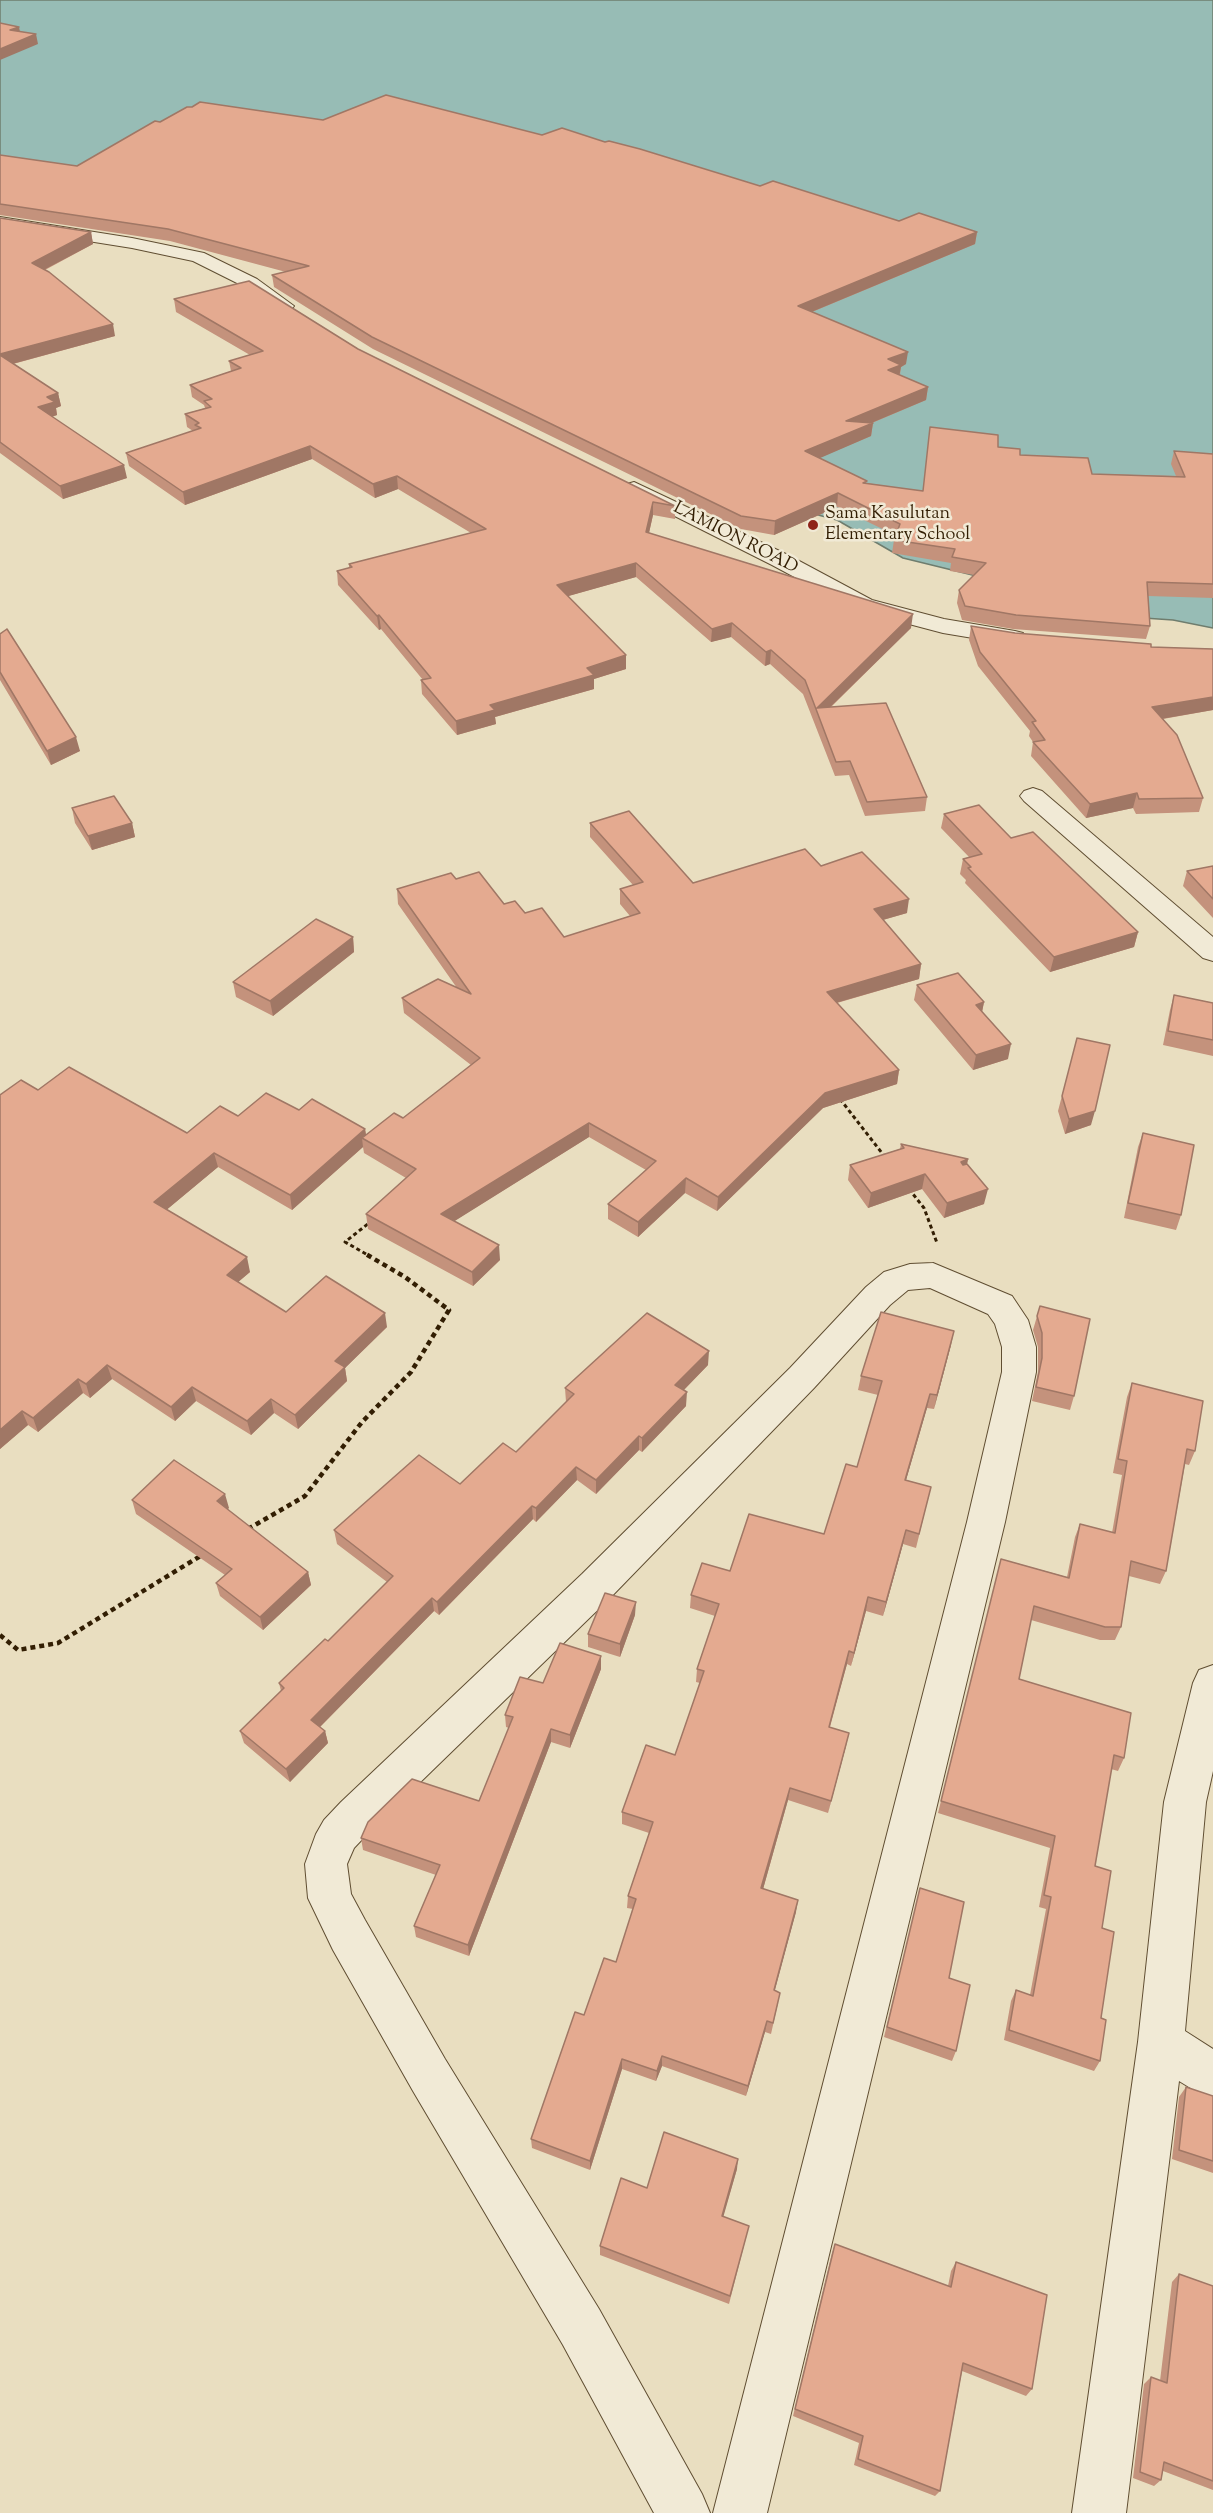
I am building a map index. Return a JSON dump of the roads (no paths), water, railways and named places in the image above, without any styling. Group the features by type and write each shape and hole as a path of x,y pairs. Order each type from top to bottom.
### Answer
{"street":[{"path":"0,222 132,243 198,257 251,283 299,315"},
{"name":"LAMION ROAD","path":"622,482 780,560 849,598 884,611 943,626 1032,639"},
{"path":"1033,796 1213,952"},
{"path":"683,2513 581,2326 429,2075 359,1953 330,1898 326,1864 339,1834 597,1586 802,1378 878,1296 896,1281 910,1276 933,1275 1000,1305 1011,1320 1019,1347 1019,1372 986,1522 740,2513"},
{"path":"1099,2513 1161,2042 1185,1802 1213,1683"},
{"path":"1161,2042 1213,2076"}],"water":[{"path":"0,0 1213,0 1213,628 1173,620 1129,617 1058,596 903,558 837,520 758,499 298,271 0,166"}],"place":[{"name":"Sama Kasulutan Elementary School","path":"813,525"}]}
